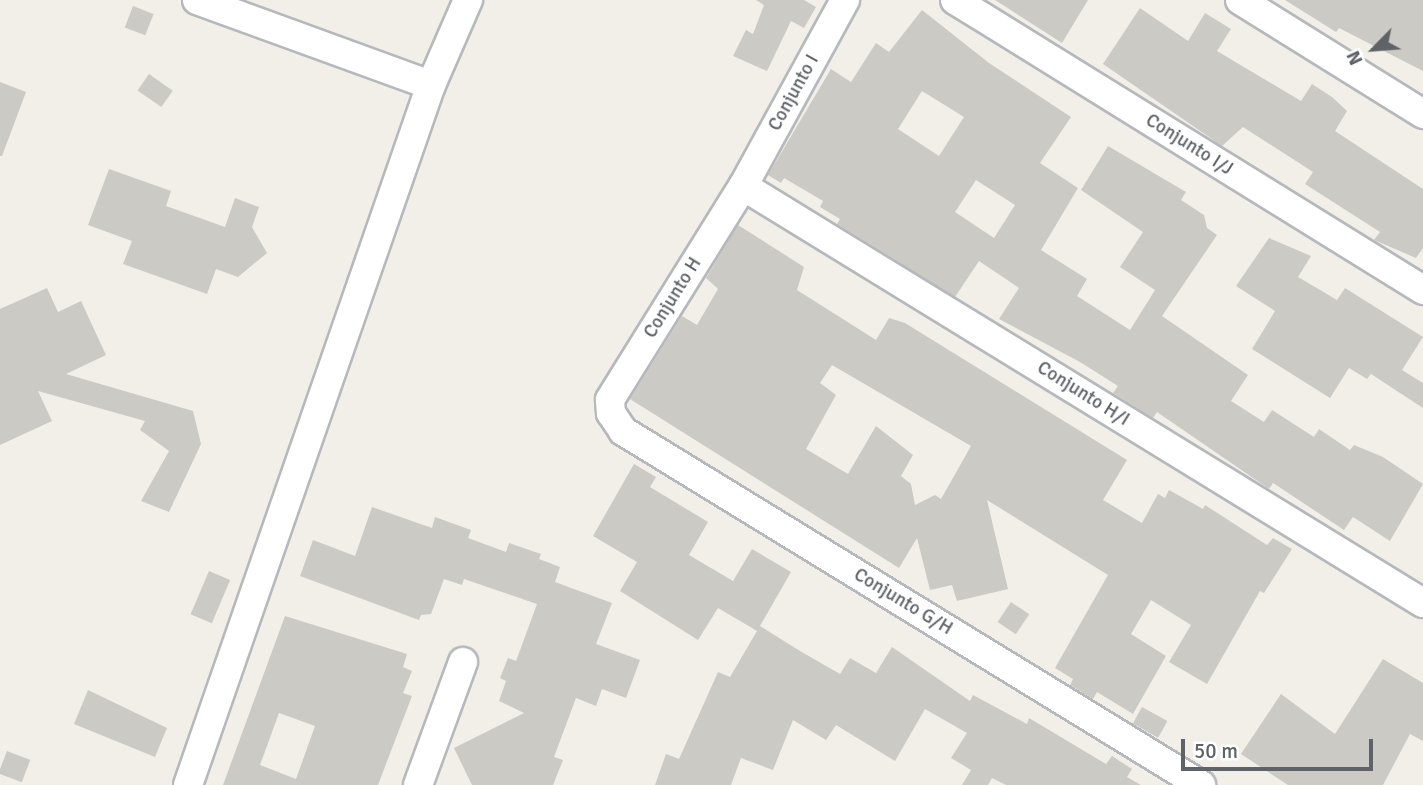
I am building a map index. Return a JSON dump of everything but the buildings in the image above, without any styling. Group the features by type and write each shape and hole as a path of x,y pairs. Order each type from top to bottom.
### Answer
{"street":[{"path":"197,0 431,86"},
{"path":"188,785 431,86 468,0"},
{"name":"Conjunto I","path":"743,186 845,0"},
{"name":"Conjunto I/J","path":"955,0 1423,290"},
{"path":"1240,0 1423,114"},
{"name":"Conjunto H","path":"611,412 610,400 743,186"},
{"name":"Conjunto H/I","path":"743,186 1423,603"},
{"name":"Conjunto G/H","path":"611,412 623,431 1202,785"},
{"path":"418,785 463,662"}]}
